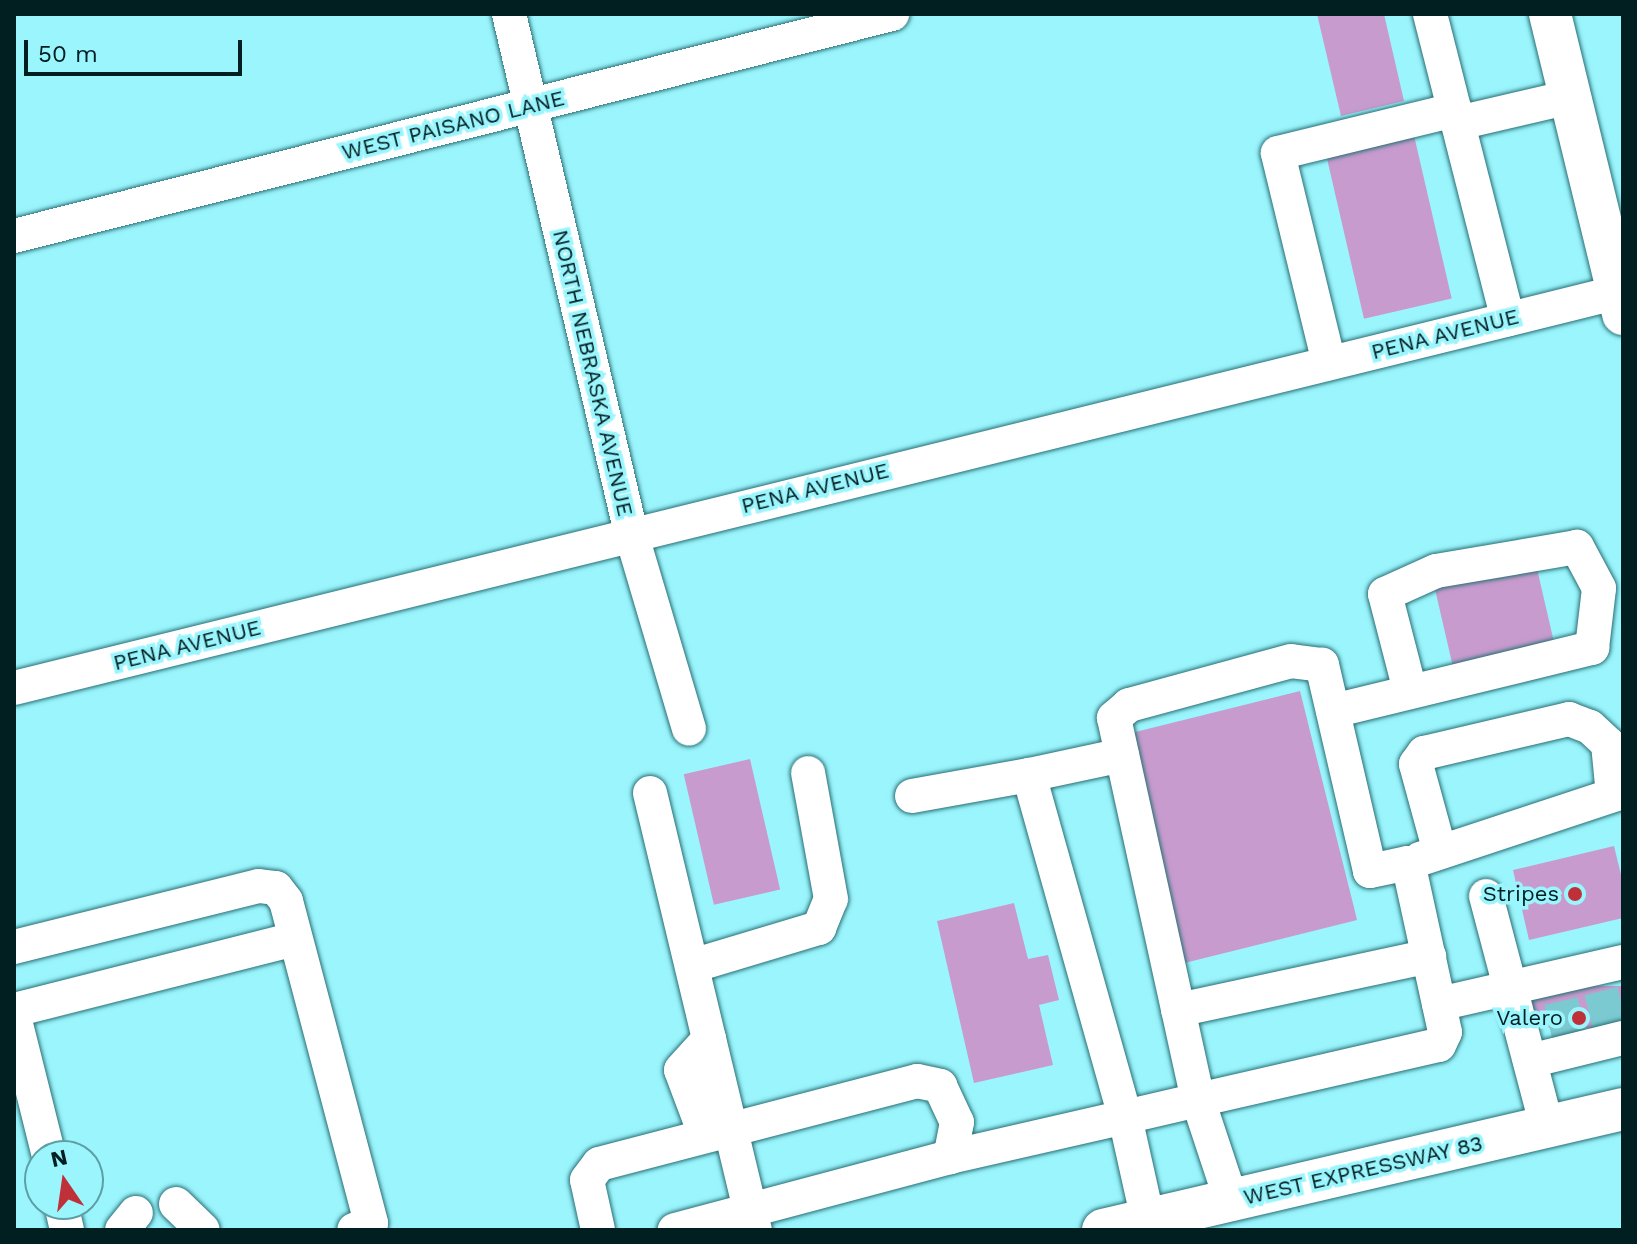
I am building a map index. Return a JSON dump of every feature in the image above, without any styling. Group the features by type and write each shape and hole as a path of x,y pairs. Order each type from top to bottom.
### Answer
{"main road":[{"path":"1550,14 1621,299"},
{"name":"WEST EXPRESSWAY 83","path":"1103,1230 1623,1109"},
{"path":"1557,1125 1623,1128"}],"street":[{"name":"NORTH NEBRASKA AVENUE","path":"509,14 631,533 689,729"},
{"name":"WEST PAISANO LANE","path":"14,236 892,14"},
{"path":"1430,14 1508,319"},
{"path":"1329,363 1278,153 1570,97"},
{"name":"PENA AVENUE","path":"14,688 631,533 1508,319 1621,299"},
{"path":"1333,711 1592,648 1611,586 1577,547 1436,571 1385,594 1410,691"},
{"path":"1231,1200 1198,1100 1114,718 1129,705 1291,661 1322,665 1370,871 1408,863 1618,794 1608,744 1590,727 1569,719 1424,753 1416,764 1440,852"},
{"path":"912,796 1122,755"},
{"path":"692,966 819,928 831,899 808,773"},
{"path":"1029,775 1125,1117 1148,1220"},
{"path":"650,793 709,1039 717,1130 753,1221"},
{"path":"675,1230 753,1221 950,1157 1439,1045 1445,1032 1408,863"},
{"path":"14,947 259,886 276,888 286,901 371,1223 354,1230"},
{"path":"1486,896 1530,1061 1557,1125"},
{"path":"14,1010 295,939"},
{"path":"1178,1010 1429,956"},
{"path":"1439,1004 1510,988 1558,989 1606,974"},
{"path":"14,1016 45,1140"},
{"path":"1530,1061 1571,1046 1615,1036"},
{"path":"598,1230 587,1180 599,1164 717,1130 917,1081 940,1086 957,1122 950,1157"},
{"path":"176,1204 203,1230"}],"building":[{"path":"1317,14 1384,14 1404,101 1341,116"},
{"path":"1413,131 1452,299 1364,319 1325,151"},
{"path":"1535,560 1554,642 1453,665 1434,583"},
{"path":"1300,691 1357,920 1182,964 1125,735"},
{"path":"750,759 780,890 714,905 684,774"},
{"path":"1614,846 1623,883 1623,918 1529,940 1513,870"},
{"path":"1014,903 1028,959 1048,955 1059,1000 1039,1005 1053,1065 974,1083 937,921"},
{"name":"Valero","path":"1531,986 1623,986 1623,1028 1531,1028"}],"tunnel":[{"path":"1601,991 1611,1031"},
{"path":"1561,1001 1570,1041"}],"place":[{"name":"Stripes","path":"1575,894"},
{"name":"Valero","path":"1579,1018"}]}
